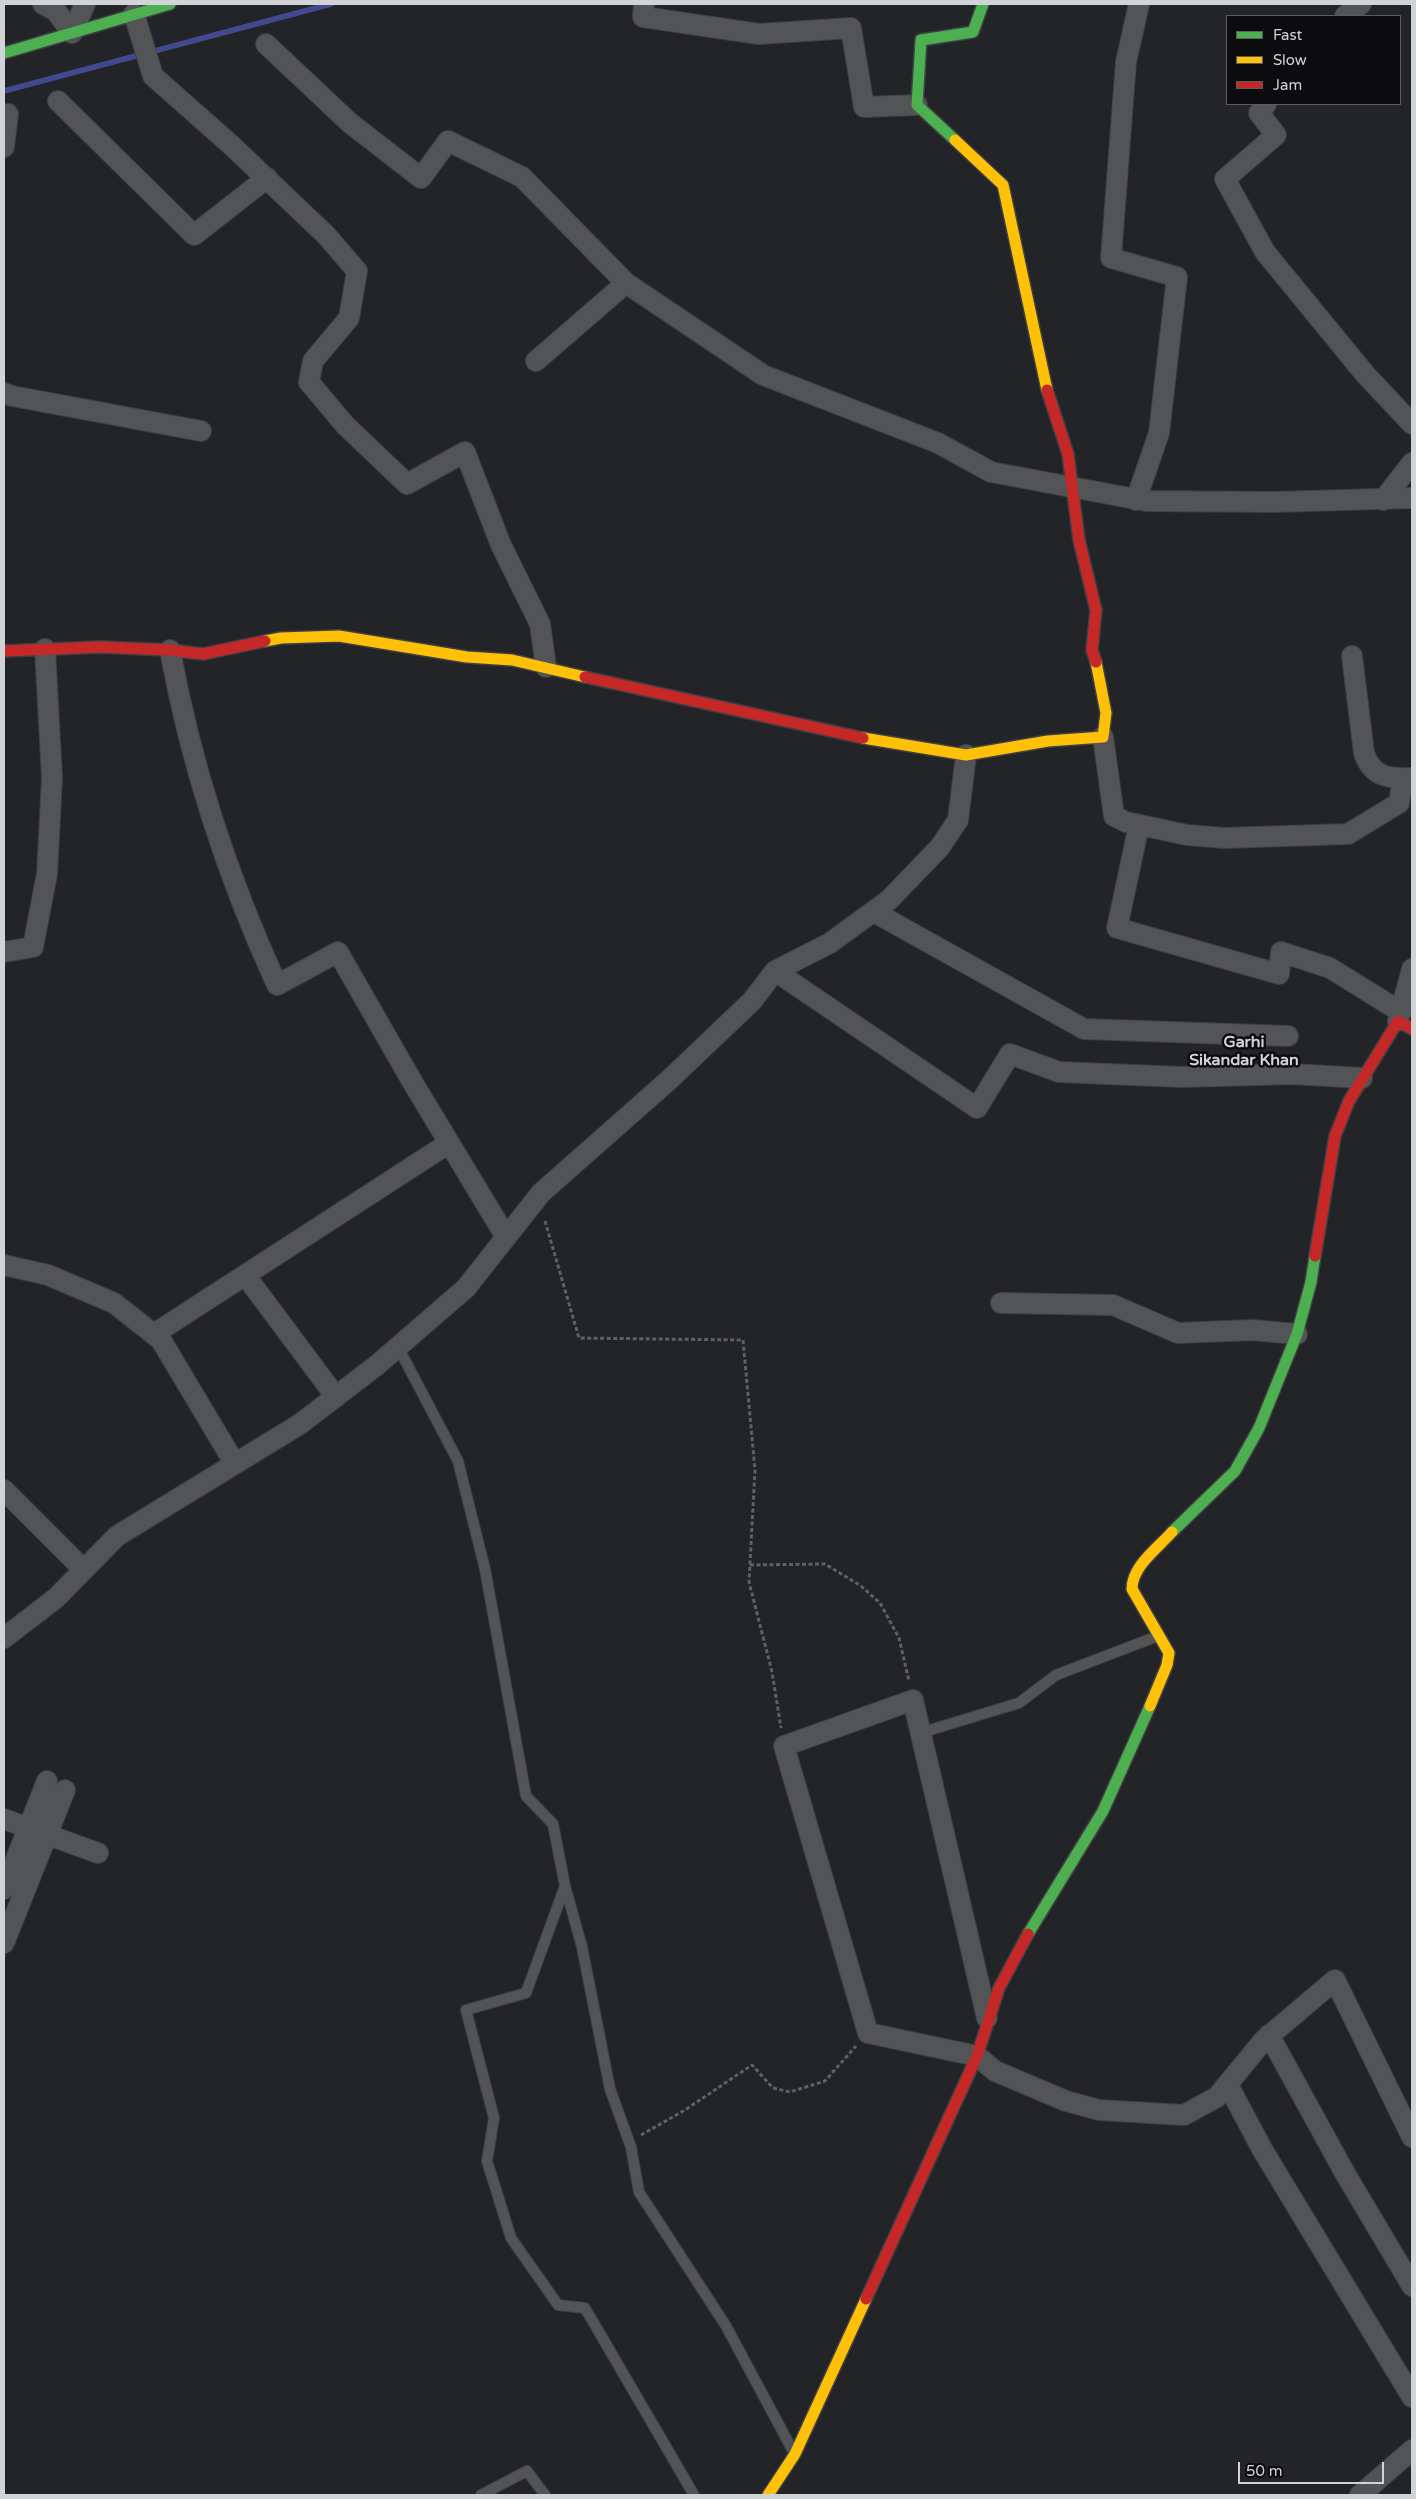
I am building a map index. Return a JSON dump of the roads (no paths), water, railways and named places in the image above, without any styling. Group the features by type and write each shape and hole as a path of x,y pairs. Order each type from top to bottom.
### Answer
{"street":[{"path":"43,4 56,11 72,33"},
{"path":"72,33 85,4"},
{"path":"4,53 72,33 137,21 170,4"},
{"path":"644,4 643,17 759,34 851,28 864,107 917,105 1003,184 1036,347 1049,398 1068,454 1079,540 1096,610 1092,650 1101,680 1106,713 1103,737 1114,816 1138,825 1187,835 1224,838 1348,834 1399,803 1408,778 1377,774 1368,766 1364,753 1352,656"},
{"path":"917,105 921,40 973,32 983,4"},
{"path":"1136,500 1159,434 1177,277 1111,258 1126,62 1139,4"},
{"path":"1346,15 1361,4"},
{"path":"137,21 154,76 326,235 356,271 349,318 313,361 309,382 345,425 407,484 465,452 501,545 540,624 546,667"},
{"path":"266,44 350,123 420,178 448,141 522,177 626,284 763,375 938,443 991,472 1072,486 1136,500 1274,502 1412,498"},
{"path":"58,101 194,235 266,178"},
{"path":"1265,105 1259,113 1276,135 1225,179 1265,252 1365,374 1412,424"},
{"path":"4,147 8,114"},
{"path":"536,361 626,284"},
{"path":"4,392 12,396 202,430"},
{"path":"1383,500 1412,463"},
{"path":"4,651 100,647 170,650 203,654 282,638 339,636 468,657 512,660 832,733 966,755 1048,741 1103,737"},
{"path":"4,952 33,947 47,874 52,778 45,649"},
{"path":"170,650 178,693 218,837 249,923 277,985 338,952 506,1237"},
{"path":"4,1638 56,1598 117,1536 300,1424 398,1347 466,1288 538,1197 704,1047 752,1001 775,971 830,943 889,900 940,847 958,820 966,755"},
{"path":"1138,825 1116,928 1279,974 1281,952 1330,968 1404,1021"},
{"path":"874,912 1084,1029 1288,1036"},
{"path":"768,2495 795,2454 977,2056 985,2034 987,2018 1013,1961 1103,1812 1167,1665 1169,1654 1132,1589 1132,1579 1137,1570 1202,1501 1235,1471 1259,1428 1297,1334 1311,1282 1335,1136 1349,1101 1362,1078 1404,1021 1412,969"},
{"path":"775,971 977,1108 1010,1054 1059,1072 1182,1076 1292,1074 1362,1078"},
{"path":"154,1334 449,1143"},
{"path":"4,1265 48,1275 114,1303 154,1334 160,1340 188,1383 235,1464"},
{"path":"245,1275 336,1397"},
{"path":"1001,1303 1113,1305 1178,1333 1252,1330 1297,1334"},
{"path":"4,1490 84,1570"},
{"path":"987,2018 913,1700 784,1746 868,2033 977,2056 994,2071 1066,2101 1099,2110 1184,2115 1217,2097 1270,2035 1335,1980 1412,2137"},
{"path":"4,1889 47,1781"},
{"path":"4,1944 65,1790"},
{"path":"4,1819 98,1853"},
{"path":"1270,2035 1346,2176 1412,2286"},
{"path":"1228,2085 1262,2149 1412,2398"},
{"path":"1360,2495 1412,2450"}],"lane":[{"path":"398,1347 458,1462 485,1568 526,1796 553,1824 565,1886 582,1947 610,2089 630,2142 639,2192 726,2326 795,2454"},
{"path":"920,1733 1019,1703 1056,1675 1159,1636"},
{"path":"565,1886 526,1993 466,2010 494,2118 487,2160 510,2238 558,2305 585,2308 694,2495"},
{"path":"481,2495 526,2471 545,2495"}],"waterway":[{"path":"4,91 331,4"}],"district":[{"name":"Garhi Sikandar Khan","path":"1244,1052"}]}
